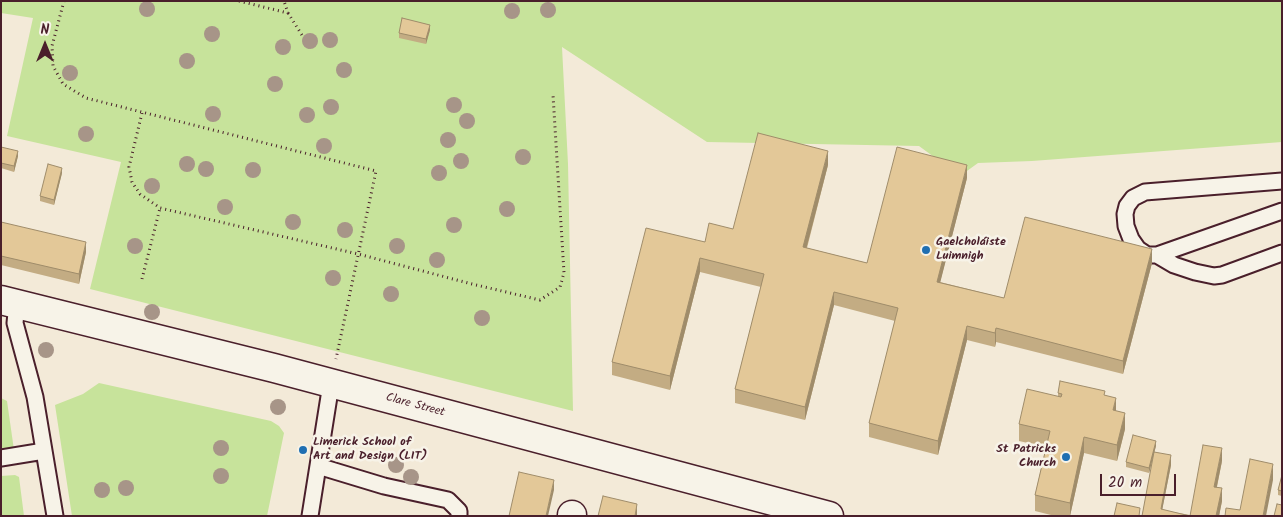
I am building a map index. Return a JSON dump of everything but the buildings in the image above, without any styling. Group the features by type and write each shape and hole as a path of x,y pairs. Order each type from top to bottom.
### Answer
{"main road":[{"name":"Clare Street","path":"9,302 264,365 829,516"}],"lane":[{"path":"1282,181 1145,192 1133,198 1127,206 1125,214 1126,226 1131,239 1138,249 1147,254 1157,255 1174,265 1194,272 1214,276 1282,253"},
{"path":"1157,255 1282,211"},
{"path":"9,302 35,397 55,516"},
{"path":"310,516 331,384"},
{"path":"1,458 44,451"},
{"path":"318,466 384,486 448,500 459,511 459,516"}],"path":[{"path":"64,1 52,46 53,66 64,84 86,98 376,171 331,384"},
{"path":"239,1 288,13"},
{"path":"284,1 288,13 312,52"},
{"path":"142,113 129,167 132,182 140,194 160,208 358,254 540,300 560,287 564,273 553,95"},
{"path":"142,279 160,208"}],"green space":[{"path":"1,1 1282,1 1282,142 1032,161 978,163 960,176 919,146 707,142 562,47 568,164 573,411 90,289 121,162 7,136 33,18 1,13"},
{"path":"99,383 271,421 279,426 284,433 267,516 72,516 55,405 83,394"},
{"path":"1,398 7,401 14,450 1,452"},
{"path":"15,475 19,477 24,516 1,516 1,476"}],"place":[{"name":"Gaelcholáiste Luimnigh","path":"926,250"},
{"name":"Limerick School of Art and Design (LIT)","path":"303,450"},
{"name":"St Patricks Church","path":"1066,457"}]}
